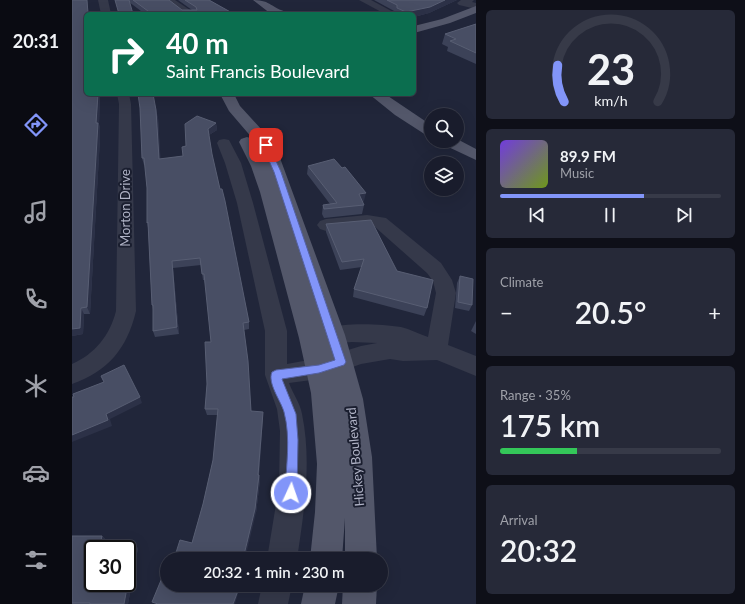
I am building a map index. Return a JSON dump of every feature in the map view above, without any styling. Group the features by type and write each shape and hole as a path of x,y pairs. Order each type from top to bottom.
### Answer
{"main road":[{"path":"258,0 276,12"},
{"path":"416,29 446,21 476,8"},
{"name":"Hickey Boulevard","path":"215,96 219,107 245,139 258,164 319,369 328,422 331,462 331,506 327,552"},
{"name":"Hickey Boulevard","path":"228,96 234,108 258,133 272,158 333,335 350,399 356,443 360,500 361,552"},
{"path":"379,96 424,128"},
{"path":"397,96 424,115"},
{"path":"464,139 476,145"},
{"path":"462,148 476,155"},
{"path":"318,604 321,592"},
{"path":"359,604 360,592"}],"street":[{"path":"103,0 106,12"},
{"path":"169,0 188,12"},
{"path":"364,0 388,12"},
{"path":"461,2 476,8"},
{"name":"Morton Drive","path":"72,374 98,360 117,338 124,322 126,311 125,104 123,96"},
{"path":"224,143 233,163 243,196 274,324 277,345 275,359 278,387 286,400 290,414 293,440 290,505 283,552"},
{"path":"326,225 367,221 380,222 434,268 442,280 446,294 436,351"},
{"path":"319,369 333,335 352,333 402,336 476,366"},
{"path":"276,375 319,369 361,355 390,350 403,352 436,351"},
{"path":"273,604 276,592"}],"building":[{"path":"72,0 87,0 88,12 84,12 84,96 98,96 96,123 98,123 87,307 81,308 80,328 72,329"},
{"path":"115,0 129,0 132,12 118,12"},
{"path":"133,0 169,0 182,10 197,10 196,7 185,0 209,0 230,12 149,12"},
{"path":"387,0 445,0 430,7 406,12 397,8 397,5"},
{"path":"476,24 476,53 450,41 456,39 445,34"},
{"path":"138,96 153,96 156,110 159,159 183,156 182,147 186,146 185,124 197,116 216,123 208,129 212,154 220,189 222,189 225,201 249,322 243,323 248,361 251,411 263,412 255,509 245,552 176,552 180,540 192,543 213,460 218,409 205,409 207,384 205,342 211,342 204,274 202,274 200,258 172,261 177,327 153,331 153,305 148,222 147,223 147,188 144,158 142,158"},
{"path":"334,159 342,168 345,167 366,193 359,194 364,205 324,209 323,205 337,203 308,166"},
{"path":"371,220 397,271 433,280 427,308 354,289 364,259 342,262 326,224"},
{"path":"460,276 473,279 472,305 458,302"},
{"path":"124,365 140,397 106,414 108,420 72,435 73,394 104,382 101,376"},
{"path":"72,536 102,536 101,540 84,540 84,592 126,592 124,604 72,603"},
{"path":"160,583 160,592 238,592 233,604 158,604 152,602"}],"route":[{"path":"266,145 278,172 333,335 340,362 319,369 276,375 278,387 286,400 290,414 293,440 291,493"}]}
